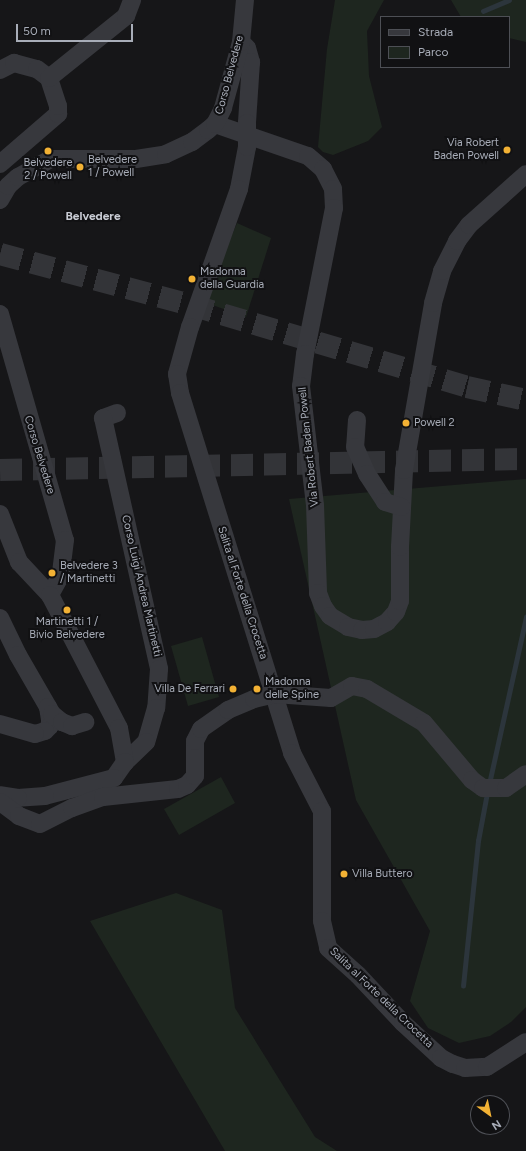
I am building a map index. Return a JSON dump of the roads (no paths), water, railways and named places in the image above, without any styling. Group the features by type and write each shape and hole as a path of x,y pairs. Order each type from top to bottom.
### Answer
{"street":[{"path":"49,78 126,16 132,0"},
{"name":"Corso Belvedere","path":"0,200 8,186 18,177 50,159 136,159 166,154 192,142 215,124 223,108 241,42 245,0"},
{"name":"Salita al Forte della Crocetta","path":"241,42 247,48 251,62 247,147 239,189 190,327 177,374 180,393 275,694 292,753 322,811 322,921 328,948 358,975 403,1023 441,1058 453,1064 465,1068 487,1067 526,1042"},
{"path":"0,70 14,63 37,69 49,78 58,106 58,114 0,164"},
{"name":"Via Robert Baden Powell","path":"215,124 308,156 323,169 333,189 334,208 305,354 302,386 315,505 318,593 326,611 342,624 362,630 374,629 387,622 399,606 401,507 404,470 433,303 442,271 457,241 468,225 526,174"},
{"name":"Corso Belvedere","path":"0,314 5,339 65,540 61,575 50,595"},
{"name":"Corso Luigi Andrea Martinetti","path":"0,795 18,798 44,796 114,778 125,762 146,742 156,708 159,669 102,418 117,413"},
{"path":"357,420 355,448 367,474 385,502 401,507"},
{"path":"0,514 19,562 50,595 119,728 125,762"},
{"path":"0,618 18,656 52,714 62,722 72,726 85,722"},
{"path":"0,802 32,822 45,822 72,808 103,797 153,793 187,785 195,776 197,767 195,741 205,725 239,704 275,694 331,698 347,688 362,687 424,724 472,780 483,788 506,788 526,774"},
{"path":"0,724 35,734 45,731 50,726 48,707"}],"waterway":[{"path":"483,11 509,0"},
{"path":"489,784 526,617"},
{"path":"463,986 478,841 487,793"}],"tunnel":[{"path":"0,254 191,305 467,387 526,400"},
{"path":"0,470 526,459"}],"place":[{"name":"Via Robert Baden Powell","path":"507,150"},
{"name":"Belvedere 2 / Powell","path":"48,151"},
{"name":"Belvedere 1 / Powell","path":"80,167"},
{"name":"Madonna della Guardia","path":"192,279"},
{"name":"Powell 2","path":"406,423"},
{"name":"Belvedere 3 / Martinetti","path":"52,573"},
{"name":"Martinetti 1 / Bivio Belvedere","path":"67,610"},
{"name":"Villa De Ferrari","path":"233,689"},
{"name":"Madonna delle Spine","path":"257,689"},
{"name":"Villa Buttero","path":"344,874"}],"district":[{"name":"Belvedere","path":"93,217"}]}
